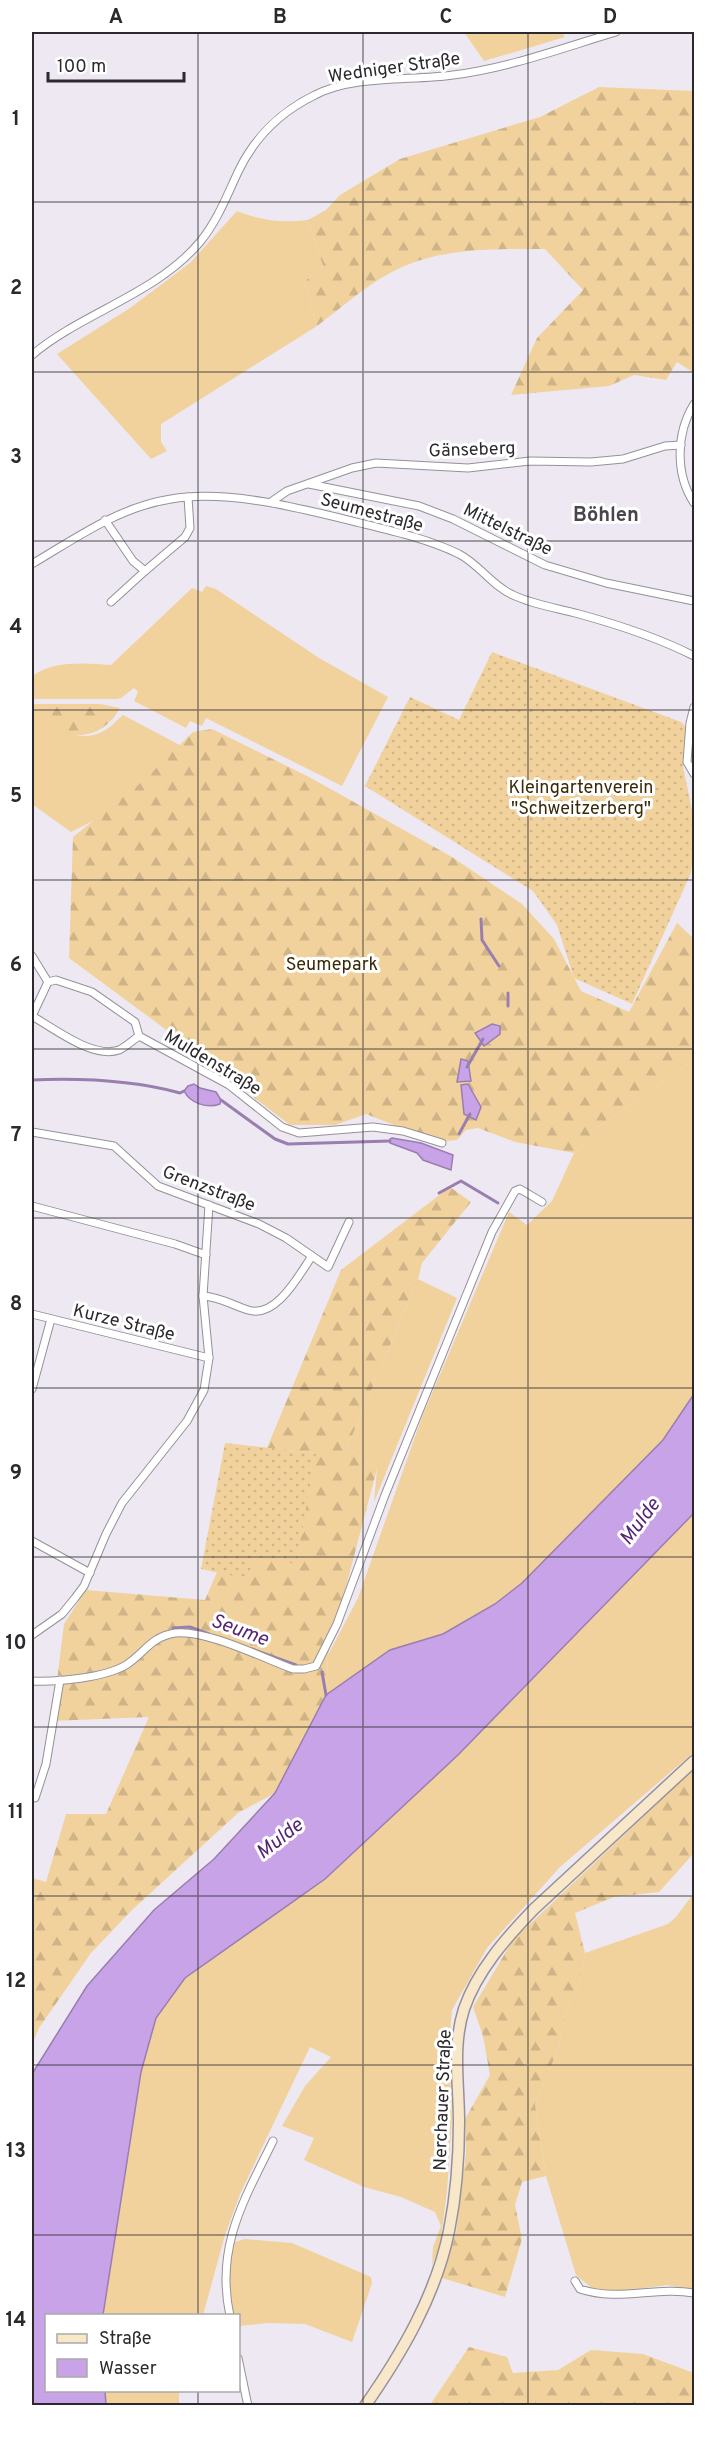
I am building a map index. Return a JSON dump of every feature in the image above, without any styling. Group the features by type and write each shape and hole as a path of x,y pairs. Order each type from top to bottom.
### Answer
{"main road":[{"name":"Nerchauer Straße","path":"365,2406 412,2331 446,2244 457,2154 459,2030 474,1988 506,1940 534,1909 694,1761"}],"street":[{"name":"Wedniger Straße","path":"32,356 49,341 160,277 192,250 227,200 239,169 262,134 293,107 317,94 347,85 454,75 501,66 616,32"},
{"path":"694,404 688,414 681,445 683,481 694,503"},
{"name":"Gänseberg","path":"272,502 287,491 352,468 376,463 468,468 530,461 591,462 623,459 665,446 681,445"},
{"name":"Mittelstraße","path":"309,484 419,506 453,519 545,565 606,583 694,601"},
{"path":"111,602 184,537 190,528 188,497"},
{"name":"Seumestraße","path":"32,564 105,520 154,503 188,497 272,502 431,543 461,555 512,595 533,603 635,630 694,656"},
{"path":"105,520 133,561 145,571"},
{"path":"694,707 690,723 687,762 694,774"},
{"path":"32,956 48,982"},
{"name":"Muldenstraße","path":"139,1036 120,1050 104,1052 90,1049 32,1016 48,982 56,980 92,992 135,1022 139,1036 229,1085 282,1127 299,1133 373,1127 403,1131 442,1143"},
{"name":"Grenzstraße","path":"32,1132 114,1146 158,1186 259,1224 286,1238 312,1256"},
{"path":"32,1681 60,1680 117,1670 129,1663 151,1642 176,1633 195,1634 224,1642 293,1669 316,1666 338,1624 385,1495 492,1232 515,1191 520,1189 526,1191 542,1202"},
{"path":"32,1635 62,1614 80,1592 122,1503 187,1421 204,1389 209,1358 203,1296 209,1205"},
{"path":"32,1206 175,1244 206,1255"},
{"path":"203,1296 218,1297 250,1311 278,1303 312,1256 328,1267 349,1221"},
{"name":"Kurze Straße","path":"32,1314 209,1358"},
{"path":"32,1389 51,1319"},
{"path":"32,1541 90,1573"},
{"path":"32,1797 35,1798 46,1764 60,1680"},
{"path":"230,2314 226,2298 227,2247 248,2191 273,2141"},
{"path":"575,2281 580,2289 607,2295 667,2290 694,2293"},
{"path":"240,2368 248,2406"}],"green space":[{"path":"464,32 561,32 565,37 484,61"},
{"path":"599,87 694,91 694,373 677,362 666,380 634,375 609,386 511,395 537,338 583,290 545,249 467,251 428,258 410,264 372,284 317,326 304,282 323,266 308,220 326,210 340,195 400,159 540,117"},
{"path":"237,211 272,220 308,220 323,266 304,282 317,326 161,424 161,442 167,451 151,459 57,354 130,308 190,263"},
{"path":"206,586 216,589 319,658 388,697 342,786 206,718 202,726 190,721 186,728 134,701 138,692 134,688 116,699 32,699 32,676 60,665 81,663 111,665 192,588 202,592"},
{"name":"Kleingartenverein \"Schweitzerberg\"","path":"492,652 681,722 686,727 683,767 694,819 691,873 632,1004 574,978 557,925 533,891 365,786 410,697 459,720"},
{"path":"32,704 100,704 120,708 101,729 85,735 76,735 56,730 32,715"},
{"path":"32,715 58,729 85,736 104,731 123,715 274,795 107,814 71,832 32,804"},
{"name":"Seumepark","path":"212,729 309,777 452,857 522,904 554,939 581,991 629,1012 677,923 694,939 694,1060 600,1126 574,1153 515,1142 478,1128 466,1130 457,1140 437,1142 366,1114 335,1125 290,1125 69,958 73,837 143,781 193,732"},
{"path":"694,1060 694,1394 663,1440 522,1583 495,1604 443,1634 390,1650 326,1695 328,1655 358,1598 422,1417 509,1212 527,1225 552,1201 574,1153 600,1126"},
{"path":"450,1187 471,1202 422,1263 418,1279 347,1448 377,1469 328,1655 326,1695 275,1793 238,1813 132,1910 91,1953 39,2028 32,2045 32,1878 46,1882 66,1814 106,1814 149,1717 52,1721 64,1624 86,1590 205,1600 217,1572 249,1578 252,1556 316,1453 267,1448 341,1270"},
{"path":"418,1279 457,1298 374,1502 377,1469 347,1448"},
{"path":"225,1443 316,1453 296,1564 253,1556 249,1579 201,1569"},
{"path":"694,1513 694,1710 692,1713 694,1715 694,1752 560,1867 487,1948 452,2010 449,2044 452,2119 447,2191 440,2246 432,2265 433,2247 441,2226 435,2212 401,2197 364,2187 304,2160 314,2138 282,2126 305,2086 331,2057 310,2047 240,2194 225,2235 203,2314 103,2314 141,2072 156,2018 185,1978 244,1934 458,1755"},
{"path":"694,1769 694,1853 659,1892 614,1897 575,1913 585,1953 579,1984 566,2011 559,2047 535,2104 546,2176 522,2182 515,2205 522,2239 505,2297 442,2278 456,2233 466,2153 465,2119 490,2075 483,2036 473,2007 513,1940"},
{"path":"694,1893 694,2289 667,2285 608,2293 592,2288 576,2275 546,2176 535,2104 559,2047 566,2011 579,1984 585,1953 668,1924"},
{"path":"245,2239 292,2243 371,2277 372,2283 352,2342 305,2324 268,2323 240,2326 240,2314 232,2314 225,2271 231,2243"},
{"path":"469,2347 507,2357 513,2373 558,2370 591,2350 643,2354 694,2373 694,2405 430,2405"},
{"path":"105,2392 179,2392 179,2405 106,2405"}],"water":[{"path":"492,1024 500,1026 500,1034 484,1046 475,1033"},
{"path":"461,1059 468,1061 471,1081 457,1082"},
{"path":"194,1084 216,1092 221,1100 220,1104 204,1105 190,1099 184,1091 188,1086"},
{"path":"468,1084 481,1107 476,1120 464,1114 461,1085"},
{"path":"392,1138 421,1143 453,1155 451,1170 423,1160 417,1153 390,1143"},
{"name":"Mulde","path":"694,1394 694,1513 458,1755 325,1879 185,1978 156,2018 141,2072 103,2314 45,2314 45,2392 105,2392 106,2405 32,2405 32,2074 87,1986 154,1910 214,1859 275,1793 326,1695 390,1650 443,1634 495,1604 522,1583 663,1440"}],"waterway":[{"path":"481,919 482,940 499,966"},
{"path":"508,993 508,1006"},
{"path":"467,1067 483,1039"},
{"path":"32,1080 106,1081 144,1085 180,1093 184,1091"},
{"path":"221,1100 275,1139 288,1144 390,1141"},
{"path":"459,1134 470,1114"},
{"path":"439,1193 461,1181 498,1203"},
{"name":"Seume","path":"173,1628 190,1627 209,1634"},
{"name":"Seume","path":"252,1649 296,1665"},
{"name":"Seume","path":"322,1672 326,1695"}],"district":[{"name":"Böhlen","path":"606,514"}]}
